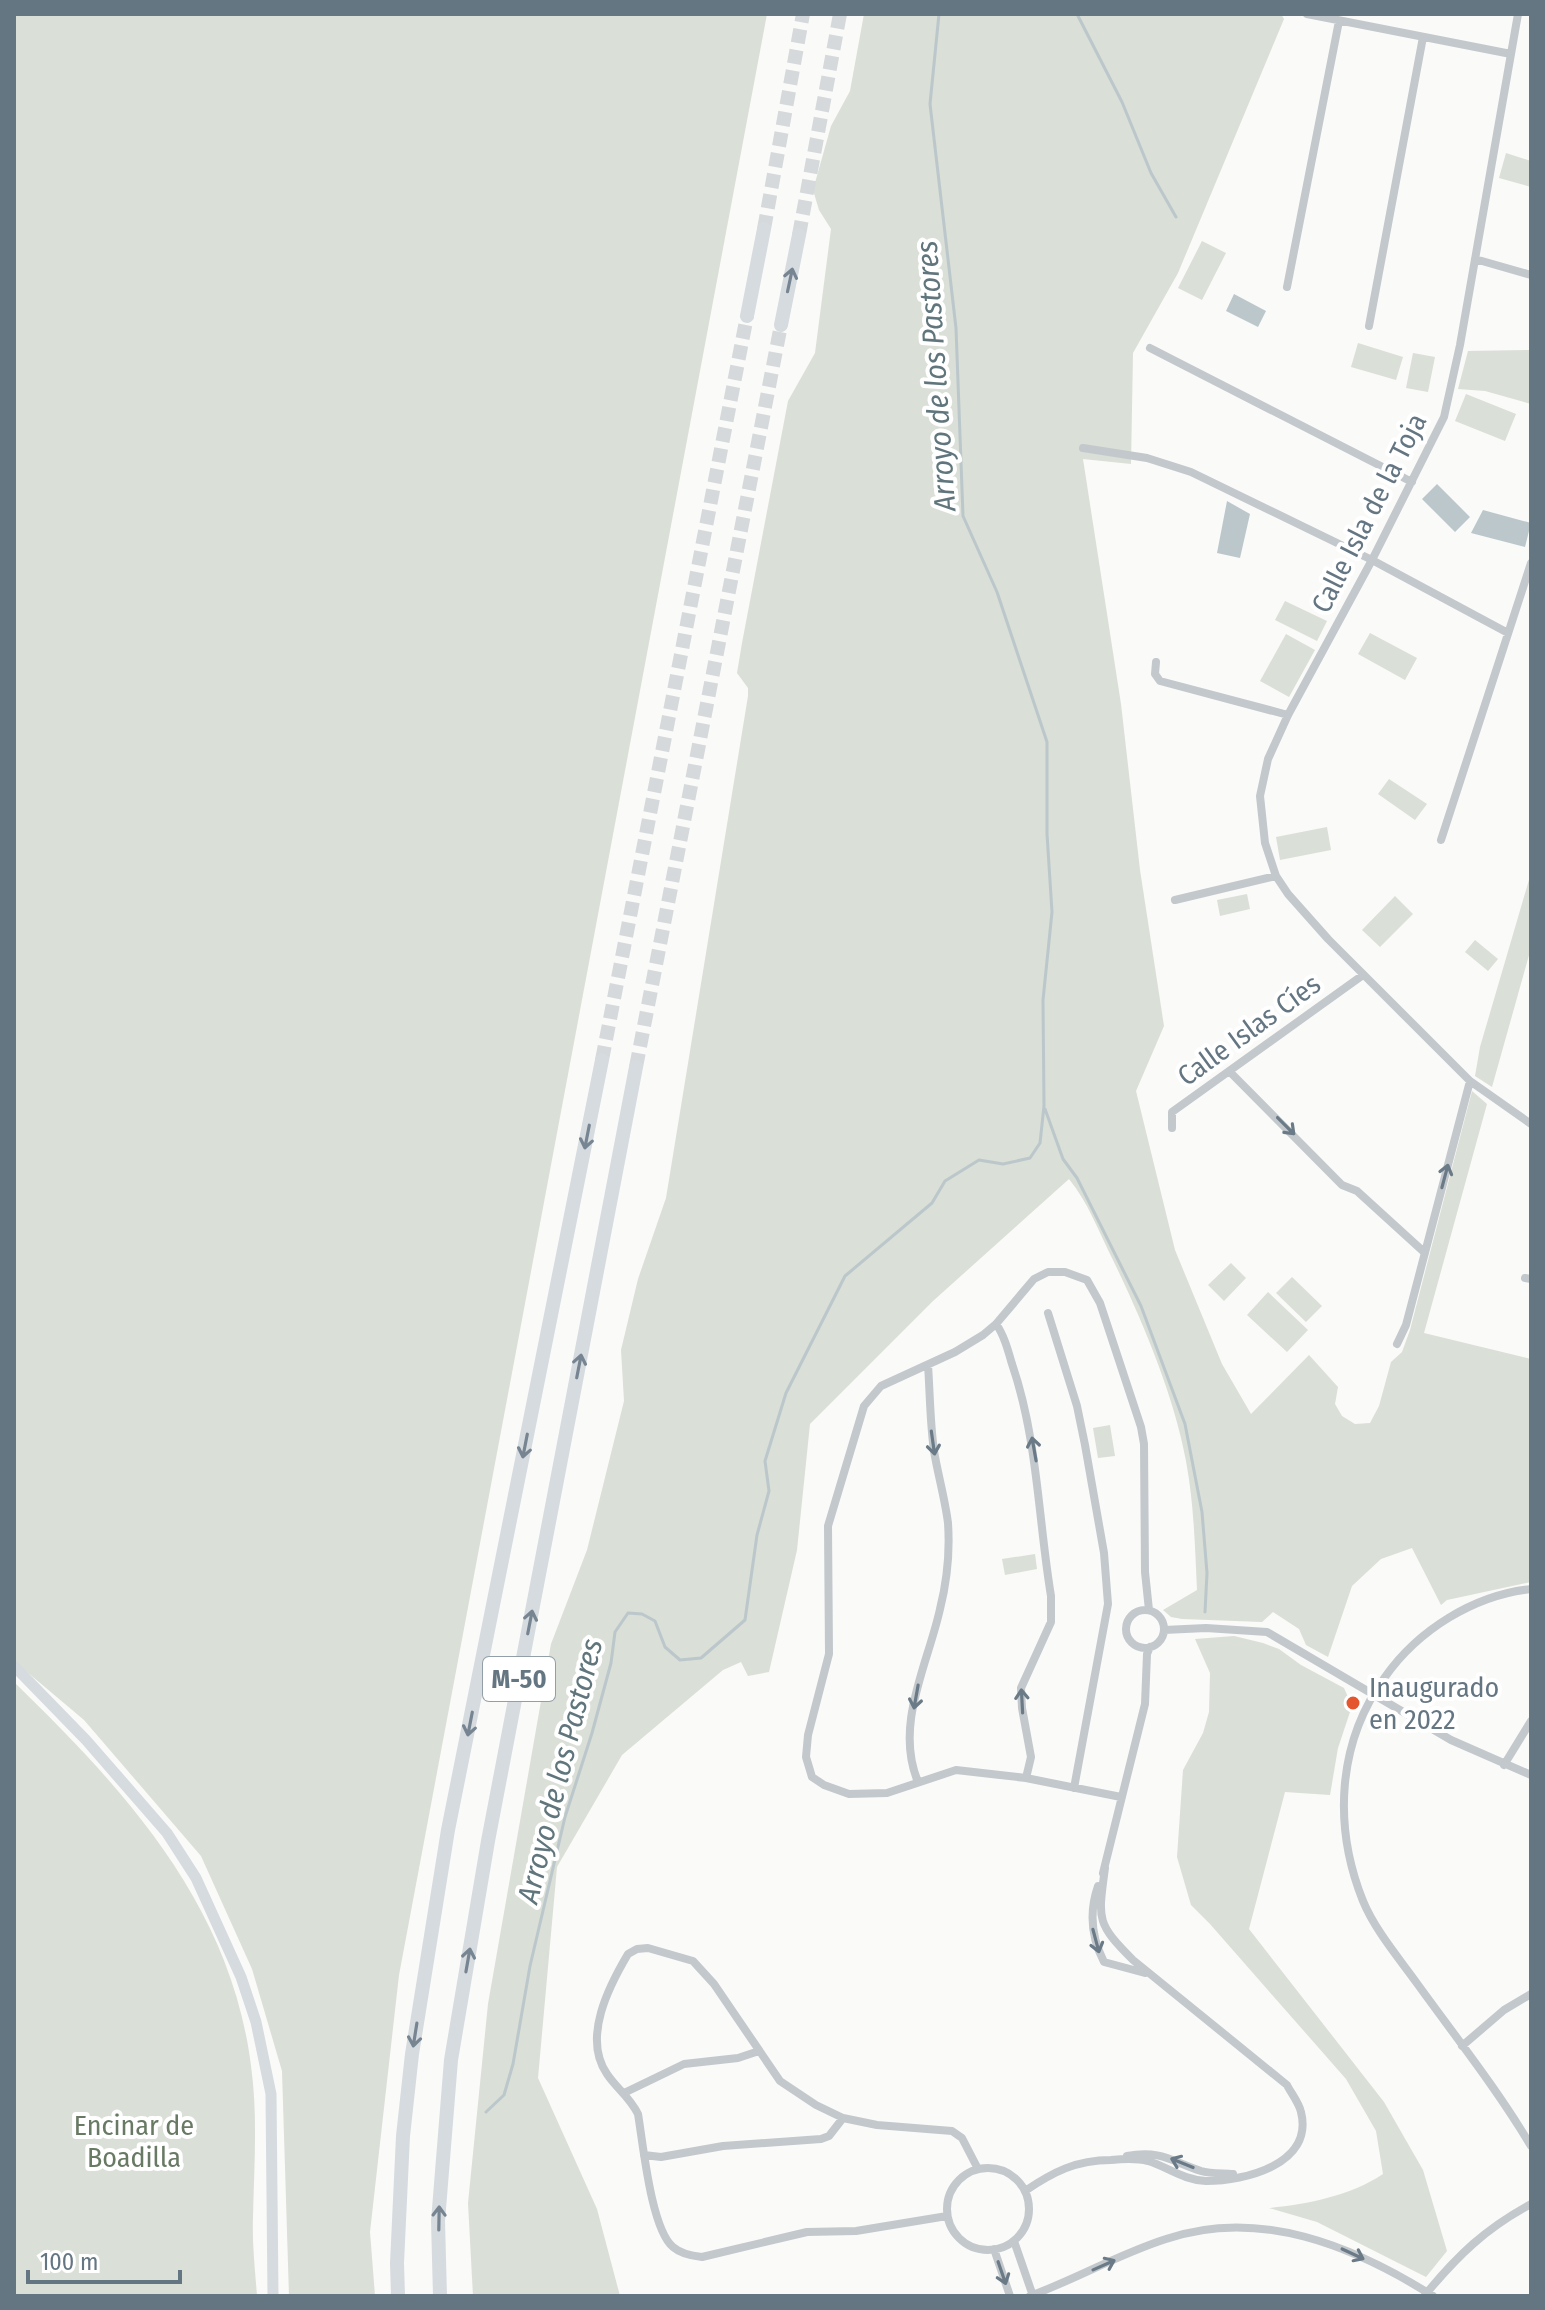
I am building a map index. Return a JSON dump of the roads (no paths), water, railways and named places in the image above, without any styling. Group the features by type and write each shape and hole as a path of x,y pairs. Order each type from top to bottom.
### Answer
{"highway":[{"path":"747,316 764,229"},
{"path":"781,325 799,235"},
{"name":"M-50","path":"398,2296 403,2136 412,2054 448,1830 602,1060"},
{"name":"M-50","path":"440,2296 438,2221 451,2060 488,1841 636,1067"}],"street":[{"path":"1307,14 1511,54"},
{"name":"Calle Isla de la Toja","path":"1518,14 1460,345 1444,417 1372,560 1288,715 1268,759 1260,796 1265,843 1276,876 1305,914 1470,1081 1531,1124"},
{"path":"1287,287 1339,21"},
{"path":"1369,326 1423,37"},
{"path":"1475,259 1531,275"},
{"path":"1150,348 1412,482"},
{"path":"1083,448 1147,458 1191,472 1372,560 1508,633"},
{"path":"1441,840 1531,563"},
{"path":"1156,662 1155,674 1160,681 1288,715"},
{"path":"1175,900 1276,876"},
{"name":"Calle Islas Cíes","path":"1172,1128 1172,1112 1363,975"},
{"path":"1230,1072 1342,1185 1357,1191 1424,1252"},
{"path":"1397,1344 1406,1325 1470,1081"},
{"path":"1121,1797 1026,1778 956,1770 887,1793 849,1794 812,1777 806,1757 808,1735 829,1654 828,1526 864,1406 881,1386 983,1335 1034,1279 1048,1272 1065,1272 1087,1280 1100,1303 1141,1427 1149,1610"},
{"path":"1048,1313 1083,1432 1104,1553 1108,1604 1074,1788"},
{"path":"996,1324 1022,1391 1030,1430 1051,1596 1051,1622 1021,1688 1031,1757 1026,1778"},
{"path":"918,1782 911,1766 914,1705 921,1668 940,1612 948,1567 948,1524 931,1428 928,1365"},
{"path":"1531,1589 1467,1607 1420,1637 1391,1667 1372,1693 1355,1732 1342,1800 1346,1837 1364,1903 1389,1945 1531,2146"},
{"path":"1149,1610 1160,1617 1164,1630 1160,1641 1150,1647 1138,1647 1129,1640 1125,1629 1129,1618 1138,1611 1149,1610"},
{"path":"1164,1630 1206,1628 1267,1632 1451,1740 1531,1775"},
{"path":"1025,2191 1071,2164 1110,2160 1144,2160 1181,2177 1205,2181 1254,2174 1276,2164 1296,2149 1303,2130 1301,2110 1287,2085 1133,1960 1103,1926 1100,1905 1105,1868 1145,1704 1150,1647"},
{"path":"14,1666 86,1740 167,1833 196,1878 235,1964 256,2022 271,2094 273,2296"},
{"path":"1504,1765 1531,1721"},
{"path":"1105,1868 1093,1902 1095,1946 1104,1962 1153,1977"},
{"path":"947,2216 856,2231 807,2232 702,2257 687,2255 673,2248 662,2234 638,2114 606,2073 601,2061 597,2022 628,1954 637,1949 661,1950 693,1961 714,1984 780,2081 816,2105 843,2118 877,2125 952,2131 962,2138 978,2169"},
{"path":"1462,2046 1504,2010 1531,1994"},
{"path":"624,2093 684,2064 738,2058 759,2051"},
{"path":"644,2155 661,2157 723,2146 821,2139 829,2136 843,2118"},
{"path":"992,2168 1006,2172 1025,2191 1029,2204 1028,2218 1014,2241 1003,2248 973,2247 964,2242 956,2235 947,2216 948,2201 954,2186 964,2175 978,2169 992,2168"},
{"path":"1014,2241 1032,2296 1167,2238 1229,2227 1289,2231 1319,2239 1354,2254 1428,2295 1449,2265 1482,2234 1531,2204"},
{"path":"994,2249 1010,2296"}],"waterway":[{"name":"Arroyo de los Pastores","path":"486,2112 504,2095 513,2064 530,1966 565,1817 611,1663 615,1632 628,1613 642,1614 655,1621 665,1647 680,1660 701,1658 745,1620 757,1535 769,1491 765,1461 786,1393 845,1276 932,1203 945,1181 979,1160 1003,1164 1030,1158 1040,1143 1044,1106 1043,1000 1052,912 1047,834 1047,742 997,592 963,516 956,328 930,104 939,14"},
{"path":"1077,14 1122,102 1151,173 1176,217"},
{"name":"Arroyo de los Pastores","path":"1045,1109 1063,1159 1077,1178 1141,1306 1185,1424 1202,1512 1207,1573 1205,1612"}],"tunnel":[{"path":"764,229 803,14"},
{"path":"799,235 840,14"},
{"path":"602,1060 747,316"},
{"path":"636,1067 781,325"}],"place":[{"name":"Inaugurado en 2022","path":"1353,1703"}],"park label":[{"name":"Encinar de Boadilla","path":"134,2141"}]}
